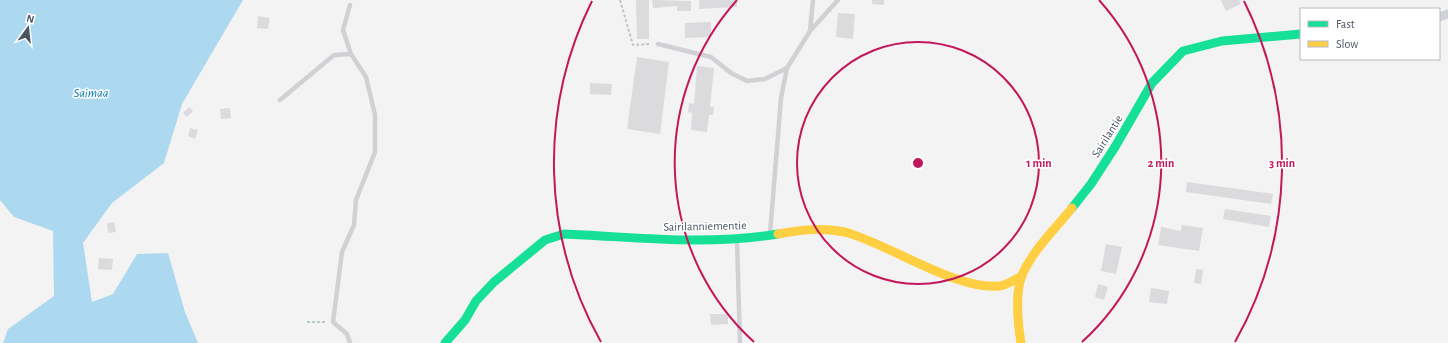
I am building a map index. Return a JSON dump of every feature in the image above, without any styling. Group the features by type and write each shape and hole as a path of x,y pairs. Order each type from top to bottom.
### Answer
{"street":[{"name":"Sairilantie","path":"1021,343 1018,324 1019,297 1022,276 1037,251 1091,184 1115,147 1152,83 1183,51 1222,41 1300,34"},
{"name":"Sairilanniementie","path":"445,343 465,320 476,301 494,282 545,240 564,234 684,240 737,240 770,234 821,229 845,233 880,245 975,285 1000,286 1022,276"}],"lane":[{"path":"810,31 813,0"},
{"path":"770,234 781,98 787,68 810,31 838,0"},
{"path":"350,5 343,30 351,54 366,77 375,115 375,152 356,200 354,225 342,252 333,322 347,334 350,343"},
{"path":"658,44 711,57 731,73 747,81 765,79 787,68"},
{"path":"280,100 334,55 351,54"},
{"path":"737,240 740,343"}],"path":[{"path":"620,0 633,44 658,44"},
{"path":"307,322 333,322"}],"water":[{"name":"Saimaa","path":"0,0 243,0 182,104 164,163 112,203 83,243 92,302 113,294 137,254 168,253 185,312 198,343 3,343 8,329 54,296 53,231 14,217 0,200"}],"building":[{"path":"636,0 649,0 649,39 637,39"},
{"path":"652,0 691,1 691,11 677,11 677,6 653,8"},
{"path":"699,0 737,0 737,7 699,9"},
{"path":"872,0 884,0 884,5 872,4"},
{"path":"1221,0 1239,0 1241,4 1226,11"},
{"path":"838,13 855,14 853,39 836,37"},
{"path":"258,16 270,18 268,29 257,28"},
{"path":"711,22 711,37 685,38 685,23"},
{"path":"637,57 669,62 660,134 627,129"},
{"path":"697,66 714,68 710,107 714,107 713,115 709,115 707,132 691,130 692,113 688,112 689,103 694,104"},
{"path":"590,83 612,84 611,95 590,94"},
{"path":"189,107 193,111 187,117 183,113"},
{"path":"230,108 231,118 221,119 220,109"},
{"path":"190,128 198,130 195,139 188,136"},
{"path":"1187,182 1273,194 1271,204 1186,192"},
{"path":"1225,209 1271,216 1269,227 1223,219"},
{"path":"114,222 116,232 108,233 107,223"},
{"path":"1182,225 1203,228 1199,251 1158,245 1161,227 1181,231"},
{"path":"1106,244 1122,247 1116,274 1101,271"},
{"path":"99,258 113,259 112,270 98,269"},
{"path":"1196,269 1203,270 1201,284 1194,283"},
{"path":"1098,284 1108,287 1104,300 1095,297"},
{"path":"1151,288 1169,291 1167,304 1149,302"},
{"path":"710,314 728,314 728,324 711,325"}],"traffic: fast":[{"path":"1072,208 1091,184 1115,147 1152,83 1183,51 1222,41 1300,34"},
{"path":"445,343 465,320 476,301 494,282 545,240 564,234 671,240 751,238 778,234"}],"traffic: slow":[{"path":"1021,343 1018,318 1018,291 1022,275 1038,248 1072,208"},
{"path":"778,234 812,230 837,230 845,232 882,246 944,274 983,286 1000,286 1022,276"}]}
